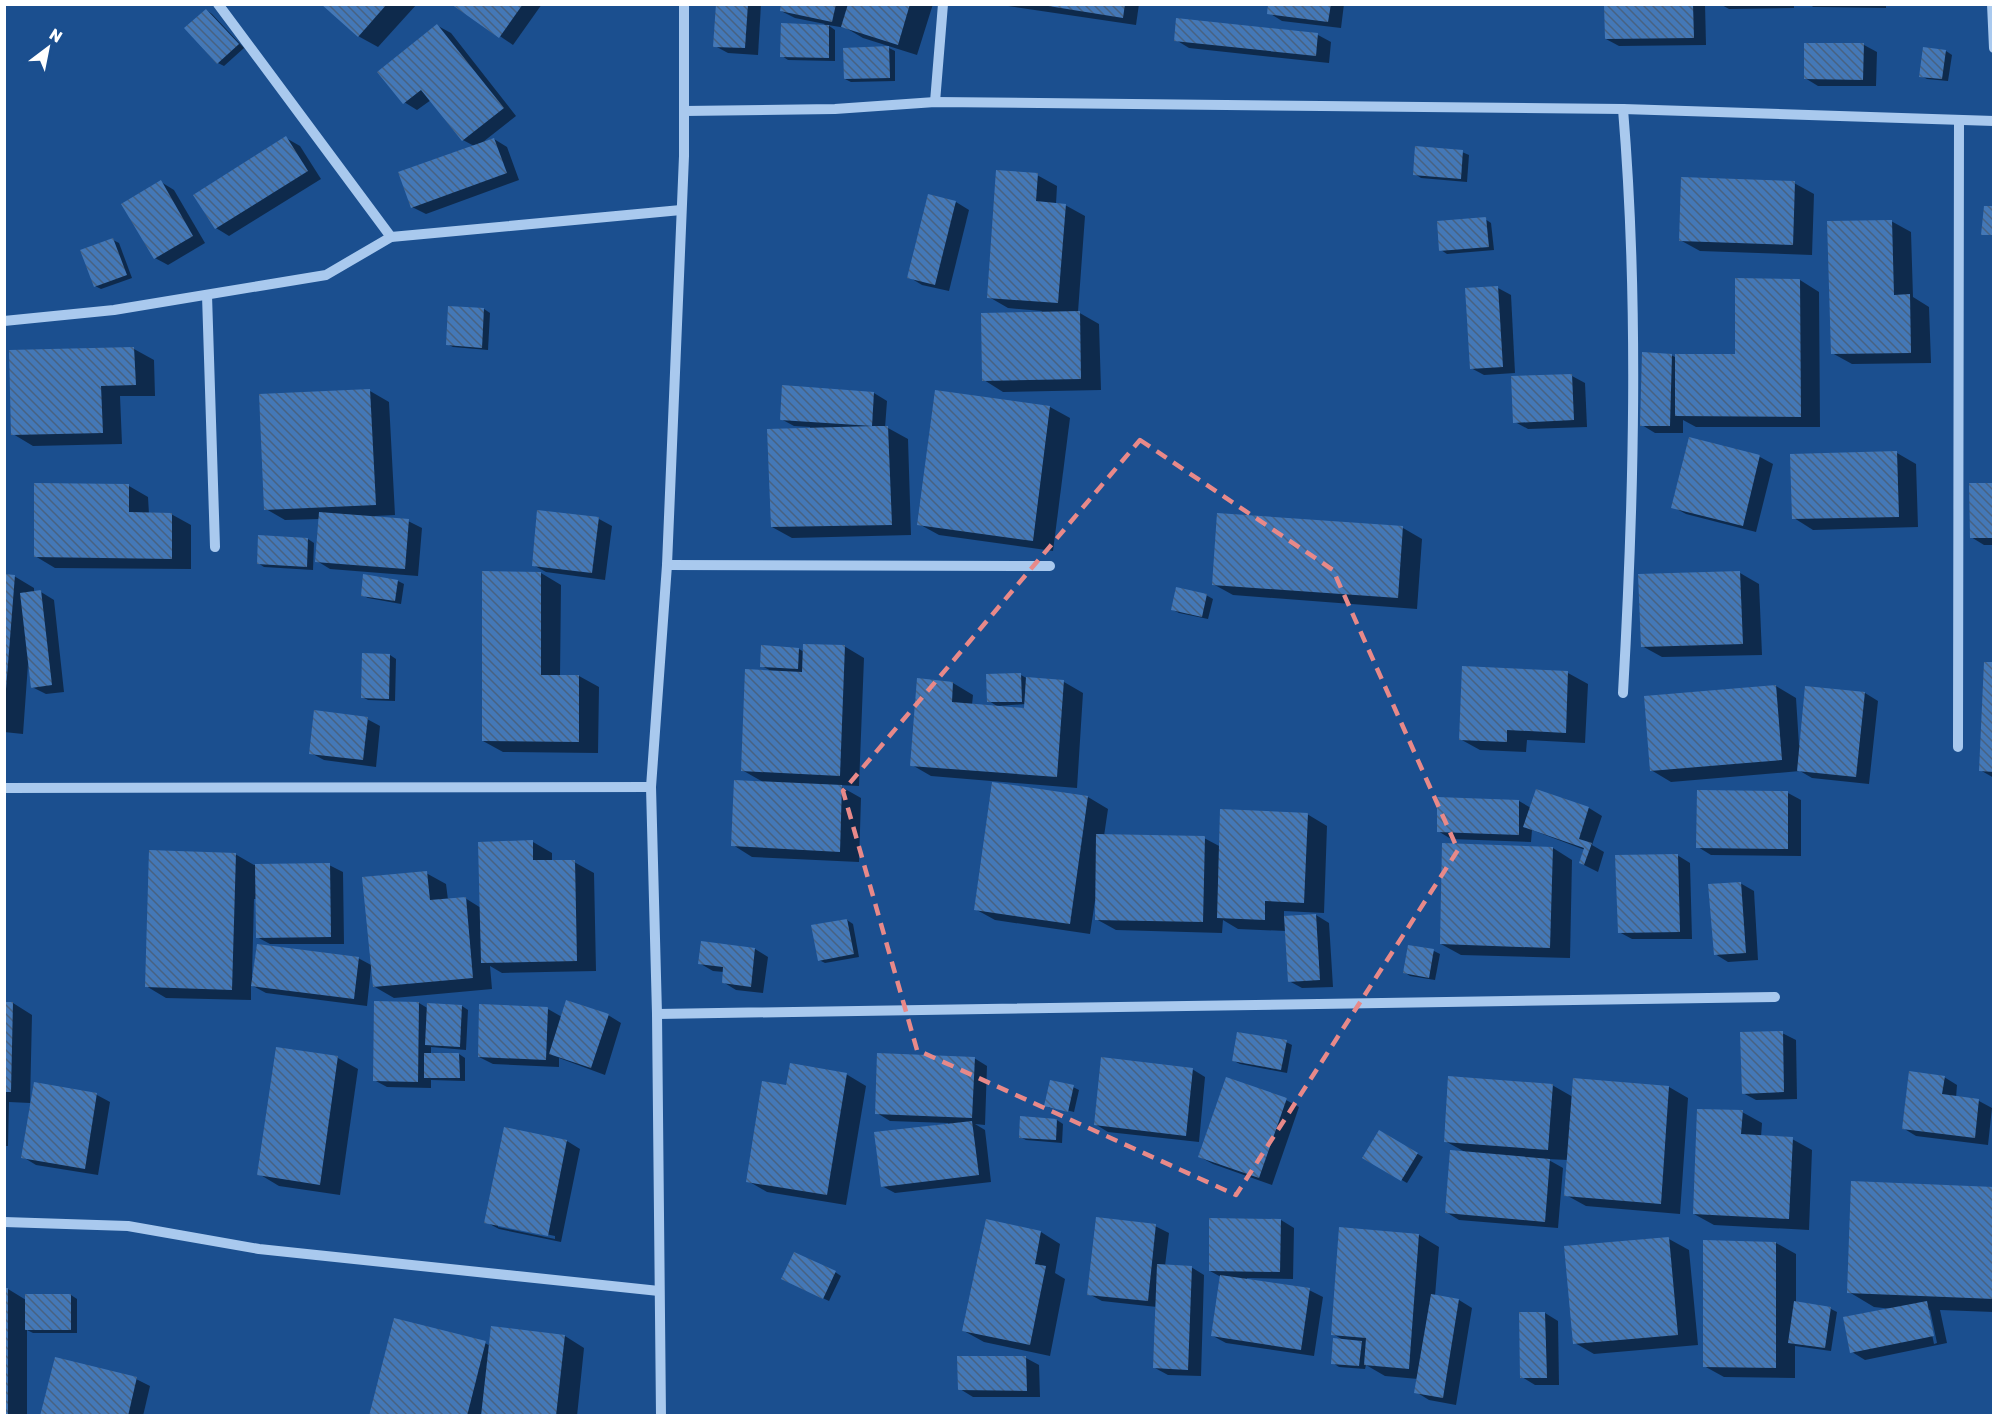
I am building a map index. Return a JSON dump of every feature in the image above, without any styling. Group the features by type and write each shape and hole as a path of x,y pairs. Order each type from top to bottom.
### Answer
{"street":[{"path":"218,4 391,237"},
{"path":"661,1416 657,1014 651,787 667,565 684,111 684,4"},
{"path":"935,102 943,4"},
{"path":"1992,4 1994,48"},
{"path":"684,111 835,109 935,102 1623,109 1994,121"},
{"path":"1623,109 1628,179 1633,397 1631,544 1623,693"},
{"path":"1958,747 1959,120"},
{"path":"4,321 114,310 326,275 391,237 681,210"},
{"path":"207,295 215,547"},
{"path":"667,565 1050,566"},
{"path":"4,788 651,787"},
{"path":"657,1014 1775,997"},
{"path":"4,1222 128,1226 259,1249 658,1291"}],"highlighted area":[{"path":"1140,440 1333,570 1458,850 1236,1195 917,1050 843,791"}],"building":[{"path":"321,4 387,4 358,37"},
{"path":"451,4 523,4 499,38"},
{"path":"716,4 748,4 745,48 713,47"},
{"path":"781,4 836,4 832,22 780,11"},
{"path":"848,4 910,4 898,45 841,27"},
{"path":"1036,4 1125,4 1123,18"},
{"path":"1268,4 1331,4 1328,22 1267,14"},
{"path":"1604,4 1693,4 1694,38 1605,39"},
{"path":"206,9 239,44 217,64 184,28"},
{"path":"1176,18 1318,33 1316,56 1174,41"},
{"path":"781,23 829,25 829,58 780,57"},
{"path":"437,24 504,108 462,141 421,90 403,104 377,72"},
{"path":"1804,43 1864,43 1863,80 1804,79"},
{"path":"889,46 890,78 844,79 843,48"},
{"path":"1923,47 1946,50 1942,79 1919,77"},
{"path":"286,136 308,171 215,229 193,195"},
{"path":"494,138 507,173 411,208 398,172"},
{"path":"1415,146 1463,150 1461,179 1413,175"},
{"path":"996,170 1038,173 1036,201 1066,204 1058,303 987,298"},
{"path":"1681,177 1795,181 1793,245 1679,241"},
{"path":"161,180 193,236 154,259 121,204"},
{"path":"928,194 956,201 935,285 907,278"},
{"path":"1984,206 1994,206 1994,235 1981,235"},
{"path":"1486,217 1489,247 1439,251 1437,221"},
{"path":"1892,220 1894,295 1910,294 1911,353 1831,354 1827,221"},
{"path":"113,238 127,275 94,287 80,250"},
{"path":"1735,278 1800,279 1801,417 1675,416 1675,354 1735,354"},
{"path":"1498,286 1503,367 1470,369 1465,288"},
{"path":"448,306 484,308 482,348 446,345"},
{"path":"1080,311 1081,379 982,381 981,313"},
{"path":"134,347 136,385 101,386 103,433 11,435 9,350"},
{"path":"1642,352 1672,354 1670,426 1640,426"},
{"path":"1572,374 1574,420 1513,423 1511,376"},
{"path":"782,385 874,392 872,426 780,420"},
{"path":"370,389 376,505 264,510 259,394"},
{"path":"935,390 1050,406 1033,541 917,525"},
{"path":"888,426 892,525 771,527 767,429"},
{"path":"1689,437 1760,455 1743,526 1671,508"},
{"path":"1897,451 1899,517 1792,519 1790,454"},
{"path":"34,483 129,484 129,512 172,513 172,559 34,557"},
{"path":"1969,483 1994,483 1994,538 1970,538"},
{"path":"537,510 599,517 592,573 532,566"},
{"path":"319,512 409,519 405,569 315,562"},
{"path":"1217,513 1403,526 1398,598 1212,585"},
{"path":"258,535 308,538 307,567 257,564"},
{"path":"482,571 541,572 541,675 579,675 579,742 482,741"},
{"path":"1740,571 1743,644 1641,647 1638,574"},
{"path":"4,574 15,575 6,689 4,689"},
{"path":"363,574 398,580 395,601 361,596"},
{"path":"1176,587 1207,594 1202,617 1171,610"},
{"path":"41,590 52,685 31,688 20,593"},
{"path":"803,644 845,645 840,776 741,771 745,669 802,672"},
{"path":"761,645 799,648 798,669 760,667"},
{"path":"362,653 390,654 389,699 361,698"},
{"path":"1984,662 1994,662 1994,772 1979,771"},
{"path":"1462,666 1568,671 1566,733 1507,730 1507,742 1459,740"},
{"path":"1021,673 1022,702 987,702 986,674"},
{"path":"1026,677 1064,680 1057,777 910,766 917,678 953,682 952,702 1024,708"},
{"path":"1776,685 1782,760 1650,771 1644,696"},
{"path":"1805,686 1865,692 1856,777 1797,771"},
{"path":"314,710 368,717 363,760 309,754"},
{"path":"734,780 842,785 840,852 731,846"},
{"path":"992,782 1088,796 1070,924 974,910"},
{"path":"1536,789 1589,807 1579,839 1592,843 1584,865 1579,863 1584,848 1523,827"},
{"path":"1697,790 1788,791 1788,849 1696,848"},
{"path":"1437,797 1519,800 1519,835 1437,832"},
{"path":"1220,809 1308,813 1304,903 1265,901 1265,920 1217,918"},
{"path":"1096,834 1205,836 1203,922 1095,920"},
{"path":"533,840 533,860 575,860 577,961 481,963 478,842"},
{"path":"1442,843 1553,847 1550,948 1440,944"},
{"path":"149,850 236,853 232,990 145,987"},
{"path":"1678,854 1680,932 1618,933 1615,855"},
{"path":"330,863 331,937 256,938 255,864"},
{"path":"427,871 430,900 466,897 473,978 373,987 362,877"},
{"path":"1741,882 1746,953 1714,955 1708,884"},
{"path":"1316,914 1320,980 1288,982 1284,916"},
{"path":"847,919 854,954 818,961 811,925"},
{"path":"701,941 755,948 751,987 722,983 723,967 698,964"},
{"path":"257,944 359,957 354,999 251,986"},
{"path":"1408,945 1434,949 1429,978 1403,973"},
{"path":"566,1000 609,1014 591,1068 549,1054"},
{"path":"374,1001 419,1002 418,1082 373,1081"},
{"path":"4,1002 13,1002 11,1092 4,1092"},
{"path":"427,1003 462,1005 460,1047 425,1045"},
{"path":"479,1004 548,1007 546,1060 478,1057"},
{"path":"1783,1031 1784,1092 1742,1094 1740,1032"},
{"path":"1237,1032 1287,1040 1281,1070 1232,1061"},
{"path":"276,1047 338,1056 320,1185 257,1175"},
{"path":"424,1053 459,1053 460,1078 424,1078"},
{"path":"877,1053 975,1057 972,1118 875,1114"},
{"path":"1101,1057 1193,1068 1186,1136 1094,1125"},
{"path":"790,1063 847,1073 827,1195 746,1182 762,1081 786,1085"},
{"path":"1909,1071 1945,1076 1942,1094 1979,1099 1975,1138 1902,1129"},
{"path":"1448,1076 1553,1084 1548,1150 1444,1142"},
{"path":"1226,1077 1287,1098 1259,1178 1198,1157"},
{"path":"1573,1078 1669,1086 1661,1204 1564,1196"},
{"path":"1050,1080 1074,1085 1068,1112 1044,1106"},
{"path":"34,1082 97,1093 85,1169 21,1158"},
{"path":"1697,1109 1743,1110 1741,1134 1793,1137 1789,1219 1693,1214"},
{"path":"1020,1116 1057,1119 1056,1140 1019,1138"},
{"path":"972,1121 979,1175 881,1187 874,1132"},
{"path":"504,1127 567,1140 548,1236 484,1223"},
{"path":"1379,1130 1418,1153 1401,1181 1362,1158"},
{"path":"1450,1150 1550,1159 1545,1222 1445,1213"},
{"path":"1851,1181 1994,1187 1994,1299 1847,1293"},
{"path":"1096,1217 1156,1224 1148,1301 1087,1295"},
{"path":"1209,1218 1281,1219 1280,1272 1209,1271"},
{"path":"986,1219 1041,1231 1035,1264 1046,1266 1030,1345 962,1331"},
{"path":"1339,1227 1419,1234 1409,1369 1364,1365 1366,1338 1331,1335"},
{"path":"1669,1237 1678,1335 1573,1344 1564,1246"},
{"path":"1703,1240 1776,1242 1776,1368 1703,1367"},
{"path":"794,1252 836,1271 823,1299 781,1279"},
{"path":"1157,1264 1192,1266 1188,1370 1153,1368"},
{"path":"1220,1275 1310,1288 1301,1350 1211,1336"},
{"path":"4,1288 8,1288 8,1416 4,1416"},
{"path":"25,1294 71,1294 71,1330 25,1330"},
{"path":"1431,1294 1459,1299 1443,1398 1414,1393"},
{"path":"1794,1301 1831,1307 1825,1348 1788,1343"},
{"path":"1927,1301 1934,1336 1850,1353 1843,1317"},
{"path":"1519,1312 1545,1312 1547,1378 1520,1378"},
{"path":"394,1318 486,1341 467,1416 369,1416"},
{"path":"491,1326 565,1335 556,1416 481,1416"},
{"path":"1333,1338 1362,1341 1359,1366 1331,1364"},
{"path":"957,1356 1026,1356 1027,1391 958,1390"},
{"path":"55,1357 137,1377 128,1416 40,1416"}]}
